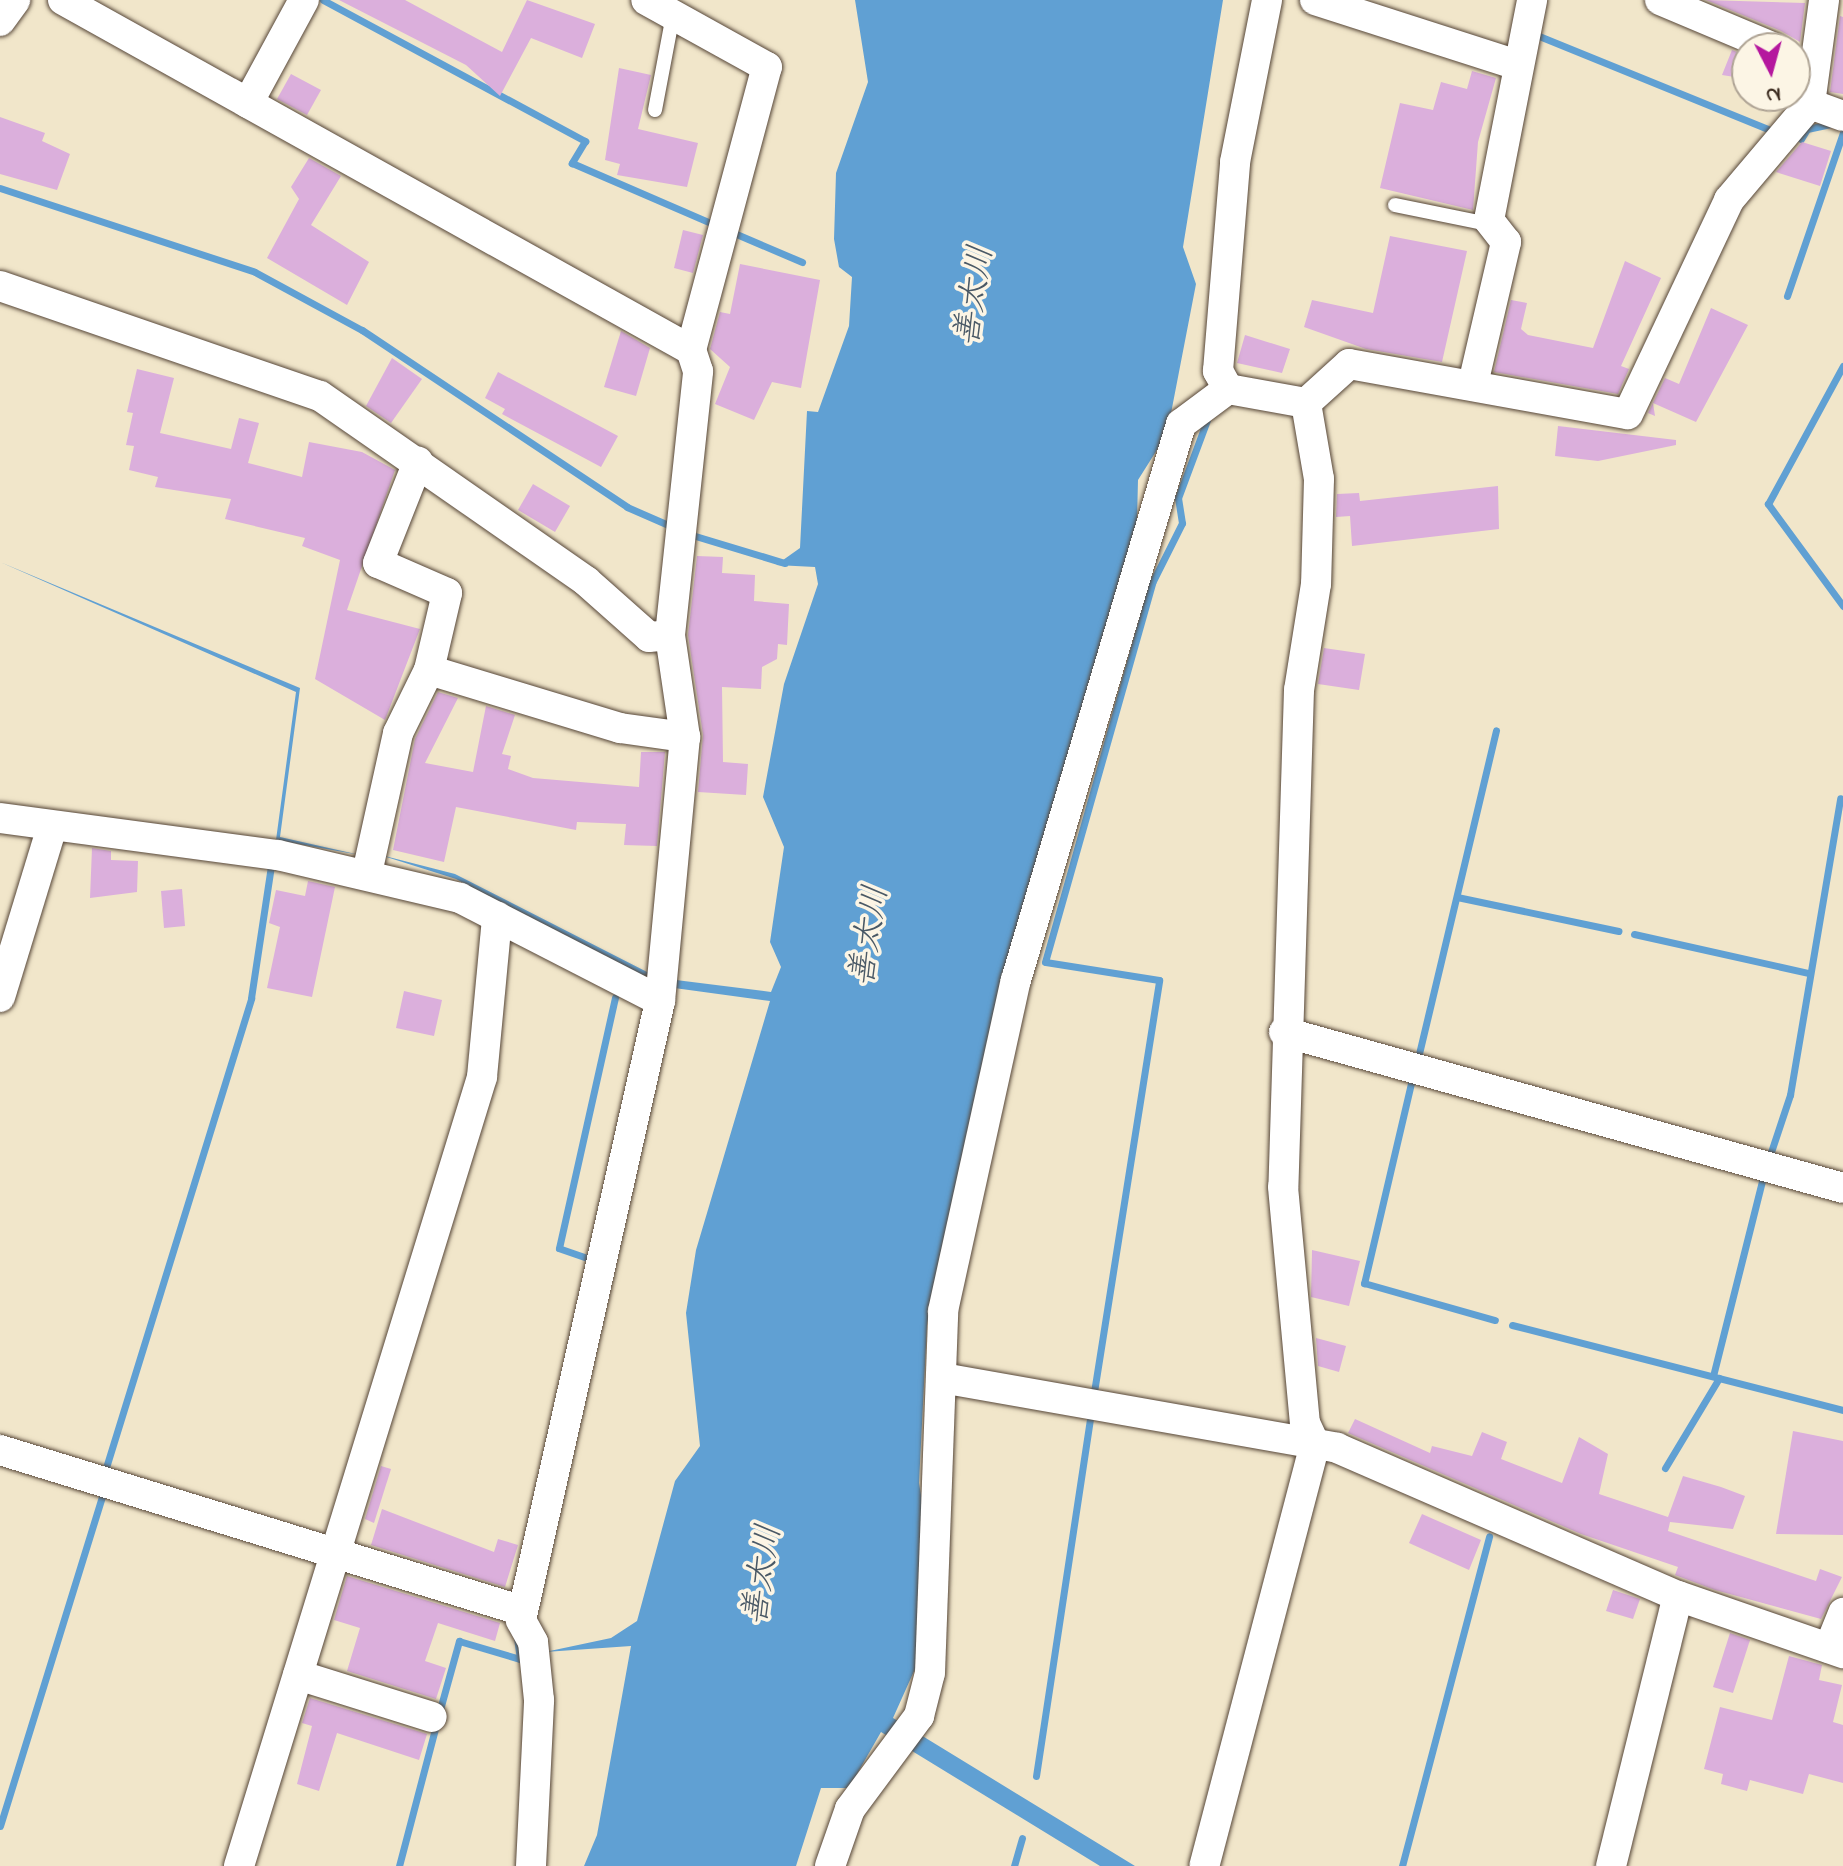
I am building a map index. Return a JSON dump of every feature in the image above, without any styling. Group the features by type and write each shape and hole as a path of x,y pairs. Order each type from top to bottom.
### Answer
{"street":[{"path":"0,21 15,0"},
{"path":"63,0 691,350"},
{"path":"248,103 304,0"},
{"path":"531,1866 539,1700 523,1611 660,1001 685,737 670,635 698,371 691,350 767,67 646,0"},
{"path":"1228,389 1218,371 1235,162 1267,0"},
{"path":"1315,0 1514,64"},
{"path":"1473,384 1506,242 1493,225 1514,64 1532,0"},
{"path":"1660,0 1736,32"},
{"path":"1811,39 1824,0"},
{"path":"1811,104 1843,116"},
{"path":"1306,403 1349,364 1473,384 1604,414 1637,406 1729,200 1803,112"},
{"path":"0,286 281,378 418,462 586,581 649,637 670,635"},
{"path":"830,1866 850,1809 905,1736 930,1673 946,1296 1016,980 1074,772 1181,424 1228,389 1306,403"},
{"path":"1204,1866 1315,1444 1305,1423 1290,1295 1284,1032 1299,690 1316,584 1319,479 1306,403"},
{"path":"367,873 398,733 429,670 447,593 378,563 418,462"},
{"path":"429,670 620,728 685,737"},
{"path":"0,818 367,873 460,898 660,1001"},
{"path":"0,997 52,827"},
{"path":"239,1866 482,1077 497,917"},
{"path":"1284,1032 1843,1188"},
{"path":"942,1378 1315,1444 1678,1596 1836,1650 1843,1613"},
{"path":"0,1450 335,1558 523,1611"},
{"path":"1611,1866 1678,1596"},
{"path":"298,1675 432,1717"}],"lane":[{"path":"655,110 673,15"},
{"path":"1395,205 1493,225"}],"water":[{"name":"善太川","path":"855,0 1223,0 1183,247 1196,284 1167,434 1138,480 1137,522 1001,996 927,1325 919,1483 928,1537 915,1669 893,1718 1135,1866 1100,1866 881,1732 849,1788 821,1788 796,1866 584,1866 597,1835 631,1646 545,1652 611,1638 637,1621 675,1481 700,1446 686,1313 696,1250 770,1001 667,987 668,979 771,992 781,967 770,942 784,847 763,797 784,684 818,584 815,567 776,565 800,548 807,411 818,412 849,326 852,277 839,267 834,239 836,173 868,82"},
{"path":"0,562 300,688 280,837 360,855 276,840 296,692"},
{"path":"377,854 455,874 651,974 649,981 456,879"}],"building":[{"path":"339,0 405,0 502,52 527,0 595,24 582,58 531,38 500,96 466,65"},
{"path":"1706,0 1805,3 1801,32 1781,31"},
{"path":"1840,16 1843,17 1843,94 1830,92"},
{"path":"1731,52 1731,76 1722,75"},
{"path":"619,68 651,75 638,129 698,143 687,187 617,175 620,164 605,160"},
{"path":"1472,71 1496,78 1478,142 1473,210 1380,188 1400,103 1433,110 1441,82 1467,89"},
{"path":"291,74 321,90 307,115 277,99"},
{"path":"0,117 45,133 42,141 70,154 57,190 0,174"},
{"path":"1802,142 1831,151 1820,186 1776,172"},
{"path":"309,158 341,176 311,225 369,262 347,305 267,258 299,199 291,187"},
{"path":"683,230 703,235 693,273 674,268"},
{"path":"1390,236 1467,251 1442,362 1366,349 1304,327 1312,300 1373,313"},
{"path":"1625,261 1661,278 1621,366 1629,369 1618,394 1494,372 1511,300 1527,303 1521,329 1528,335 1593,348"},
{"path":"740,264 820,280 801,388 772,382 754,420 715,404 730,367 710,349 720,312 730,314"},
{"path":"1711,308 1748,325 1696,422 1653,403 1655,416 1648,413 1665,378 1679,384"},
{"path":"621,331 650,348 636,396 604,387"},
{"path":"1245,335 1290,349 1282,373 1237,363"},
{"path":"392,358 422,379 391,423 366,406"},
{"path":"137,369 174,378 160,433 231,449 239,418 259,423 248,463 302,477 309,442 362,452 395,470 347,610 420,629 385,720 315,679 340,560 302,546 305,538 225,519 231,499 155,487 158,477 129,470 134,446 126,445 133,413 127,412"},
{"path":"498,372 618,436 601,467 502,414 505,409 485,398"},
{"path":"1558,426 1676,440 1676,445 1598,461 1555,456"},
{"path":"533,484 570,506 555,532 518,510"},
{"path":"1498,486 1499,529 1352,546 1350,516 1336,517 1337,494 1359,493 1360,501"},
{"path":"697,556 723,557 722,573 755,575 754,601 789,604 787,645 778,644 777,659 762,667 761,689 722,687 723,762 748,764 746,795 698,792 703,735 688,635"},
{"path":"1324,648 1365,654 1359,690 1318,684"},
{"path":"438,692 458,698 425,763 473,772 486,706 515,715 502,754 511,756 508,769 533,778 639,787 641,752 665,752 657,846 624,845 626,824 577,822 576,830 456,807 444,862 393,850 415,739"},
{"path":"92,848 111,851 111,860 138,861 137,892 90,898"},
{"path":"308,881 335,887 312,997 267,988 280,927 269,923 276,890 305,896"},
{"path":"182,889 185,926 164,928 161,891"},
{"path":"404,991 442,1000 434,1036 396,1028"},
{"path":"1312,1250 1360,1261 1349,1306 1311,1297"},
{"path":"1316,1338 1346,1346 1339,1372 1318,1366"},
{"path":"1355,1419 1430,1453 1432,1446 1472,1456 1482,1432 1507,1442 1501,1459 1562,1483 1579,1437 1608,1454 1599,1494 1668,1517 1683,1476 1745,1496 1733,1529 1670,1522 1668,1531 1816,1581 1820,1569 1842,1577 1821,1619 1715,1590 1675,1575 1678,1567 1581,1534 1348,1433"},
{"path":"1793,1431 1843,1441 1843,1535 1776,1534"},
{"path":"381,1466 391,1469 374,1523 365,1519"},
{"path":"382,1509 494,1552 498,1539 518,1545 505,1587 371,1545"},
{"path":"1422,1514 1481,1540 1469,1570 1409,1543"},
{"path":"347,1576 500,1623 495,1641 438,1623 425,1661 446,1668 436,1699 347,1671 360,1628 334,1620"},
{"path":"1613,1590 1640,1599 1633,1619 1606,1611"},
{"path":"1730,1633 1750,1640 1733,1693 1713,1687"},
{"path":"1789,1656 1822,1665 1819,1680 1842,1685 1833,1722 1843,1725 1843,1783 1809,1774 1803,1794 1750,1780 1747,1791 1721,1784 1723,1774 1704,1769 1720,1707 1772,1720"},
{"path":"310,1698 427,1734 419,1760 337,1733 319,1791 297,1784 312,1726 302,1723"}],"waterway":[{"path":"323,0 585,141 572,163 713,224"},
{"path":"1539,36 1768,129"},
{"path":"1801,139 1807,129 1830,124"},
{"path":"1787,296 1843,132"},
{"path":"0,188 255,272 362,330 627,507 673,527"},
{"path":"734,233 802,262"},
{"path":"1843,366 1768,504 1843,606"},
{"path":"1094,1392 1159,980 1045,962 1152,583 1182,523 1178,498 1207,420"},
{"path":"692,535 785,563"},
{"path":"1417,1062 1496,730"},
{"path":"1768,1161 1790,1095 1840,798"},
{"path":"104,1474 251,998 271,865"},
{"path":"1457,897 1618,931"},
{"path":"1634,934 1808,973"},
{"path":"593,1260 559,1248 615,997"},
{"path":"1412,1079 1364,1283 1495,1320"},
{"path":"1713,1376 1764,1173"},
{"path":"1512,1325 1843,1410"},
{"path":"1665,1468 1719,1378"},
{"path":"1036,1776 1090,1421"},
{"path":"0,1826 103,1493"},
{"path":"1402,1866 1489,1536"},
{"path":"439,1713 459,1641 520,1659 517,1638"},
{"path":"399,1866 436,1725"},
{"path":"1014,1866 1022,1838"}]}
